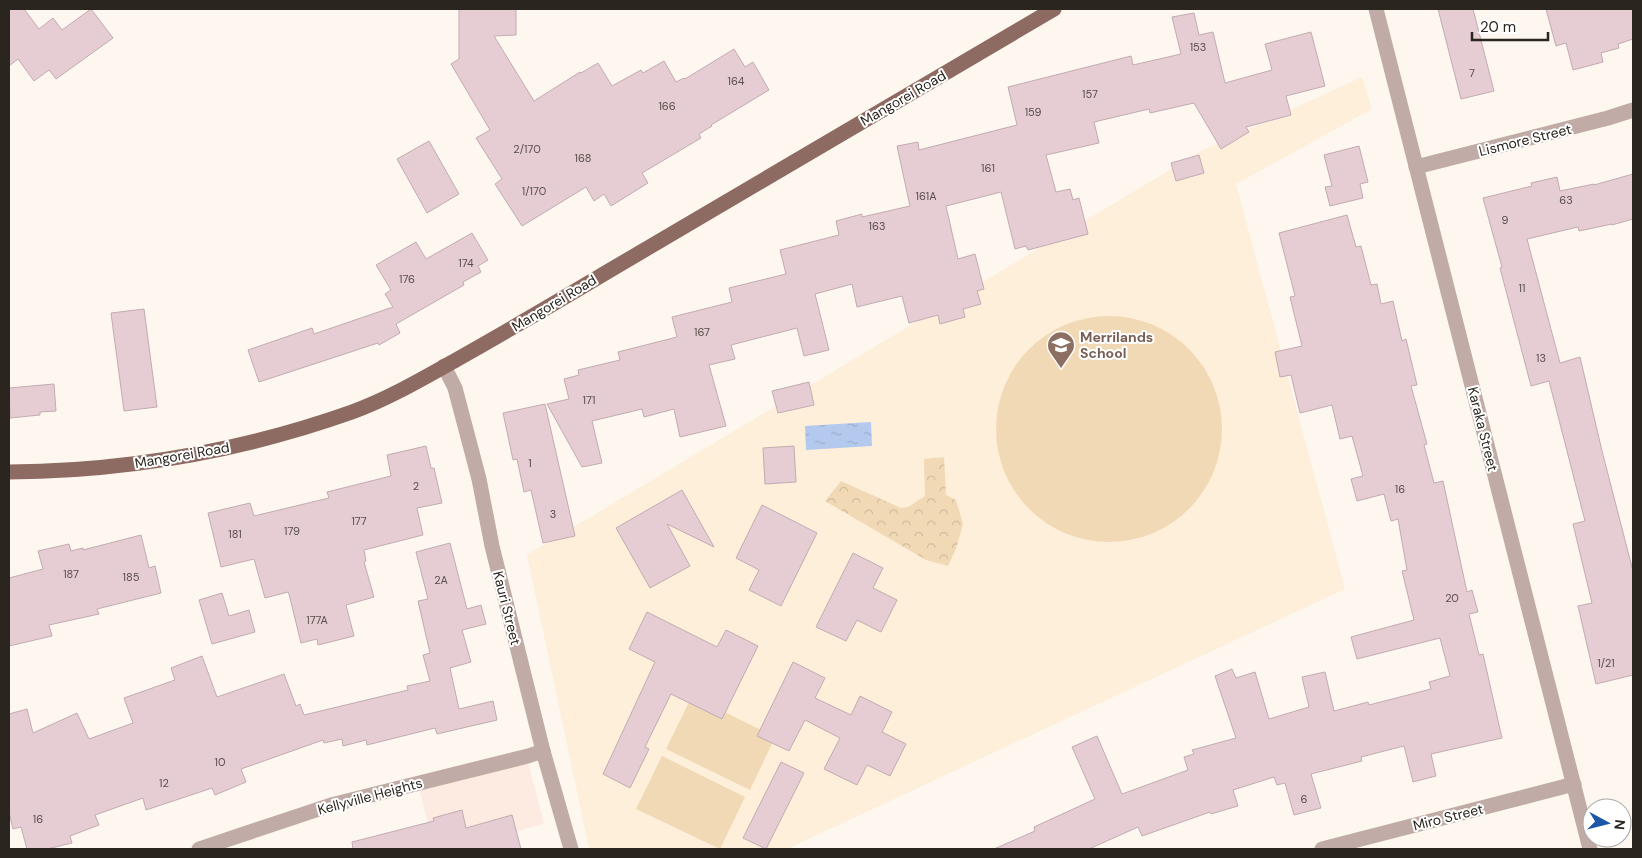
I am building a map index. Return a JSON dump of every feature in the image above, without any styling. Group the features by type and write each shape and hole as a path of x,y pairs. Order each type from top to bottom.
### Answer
{"main road":[{"name":"Mangorei Road","path":"9,472 112,467 183,456 258,441 354,411 401,390 504,333 1054,9"}],"street":[{"name":"Karaka Street","path":"1376,9 1590,849"},
{"name":"Lismore Street","path":"1416,167 1633,110"},
{"name":"Kauri Street","path":"444,366 455,388 477,470 492,546 543,751 571,849"},
{"name":"Kellyville Heights","path":"199,849 331,804 518,759 543,751"},
{"name":"Miro Street","path":"1322,849 1574,784"}],"shaded area":[{"name":"Merrilands School","path":"1362,77 1372,109 1236,184 1345,589 789,848 589,849 527,555 1203,150"},
{"path":"526,754 544,824 446,849 435,849 417,781"}],"green space":[{"path":"1109,316 1142,321 1152,325 1172,335 1189,349 1203,366 1213,386 1217,396 1222,429 1217,462 1213,472 1203,492 1189,509 1172,523 1152,533 1142,537 1109,542 1076,537 1066,533 1046,523 1029,509 1015,492 1005,472 1001,462 996,429 1001,396 1005,386 1015,366 1029,349 1046,335 1066,325 1076,321"},
{"path":"944,457 946,495 956,500 963,524 956,549 948,566 926,560 825,501 841,481 901,508 908,507 925,496 924,459"},
{"path":"692,696 775,737 750,790 666,749"},
{"path":"662,756 745,797 720,849 636,809"}],"water":[{"path":"871,422 872,446 806,450 805,426"}],"building":[{"path":"9,9 24,9 39,29 53,18 62,30 91,9 113,38 56,79 49,70 34,81 18,59 9,66"},
{"path":"459,9 516,9 516,35 494,36 534,101 598,63 612,86 641,70 643,73 664,61 676,82 685,79 734,49 745,67 753,62 769,90 711,125 699,134 701,138 642,173 648,183 611,206 604,194 594,201 586,187 522,226 495,184 502,179 476,138 490,130 451,64 459,59"},
{"path":"1438,9 1473,9 1494,91 1461,99"},
{"path":"1546,9 1633,9 1633,39 1618,44 1619,48 1601,53 1603,62 1573,70 1566,43 1556,46"},
{"path":"1194,13 1199,35 1213,32 1225,83 1272,70 1265,44 1311,32 1325,86 1286,96 1291,115 1246,127 1249,132 1221,149 1194,103 1150,113 1149,109 1094,122 1099,143 1046,155 1056,192 1070,189 1073,200 1079,198 1088,234 1028,250 1026,246 1015,249 1001,192 946,206 958,259 975,254 984,289 977,291 981,304 963,309 965,317 940,324 938,315 909,323 902,296 857,307 852,284 815,294 829,350 804,356 797,328 731,345 735,359 709,365 726,426 680,437 674,409 644,417 642,409 592,421 602,463 582,467 547,404 569,399 564,379 579,375 578,370 620,360 618,352 677,337 672,317 732,302 729,288 786,274 780,250 839,235 836,221 862,214 862,217 910,206 897,146 918,142 919,150 1017,125 1008,87 1131,56 1133,65 1181,54 1172,17"},
{"path":"429,141 459,194 427,213 397,159"},
{"path":"1359,146 1368,182 1360,184 1363,198 1330,206 1325,187 1332,186 1324,155"},
{"path":"1199,155 1204,173 1176,181 1171,163"},
{"path":"1633,174 1633,219 1579,231 1578,227 1527,239 1560,363 1580,357 1633,571 1633,675 1596,684 1578,606 1592,603 1573,524 1585,521 1549,381 1531,386 1483,198 1532,186 1531,183 1557,177 1560,191 1594,185"},
{"path":"1347,215 1356,247 1361,246 1371,285 1377,284 1381,304 1393,301 1402,341 1406,339 1417,385 1411,386 1427,444 1424,445 1434,483 1443,481 1467,592 1472,590 1478,612 1469,614 1479,655 1483,654 1502,738 1431,754 1436,776 1413,782 1404,746 1361,757 1362,761 1311,774 1321,808 1294,815 1285,783 1277,785 1274,777 1233,790 1238,806 1211,814 1210,812 1142,836 1138,827 1089,849 994,849 1035,831 1034,827 1095,799 1072,747 1097,736 1122,794 1188,770 1184,757 1194,754 1192,750 1236,738 1215,676 1232,669 1236,678 1255,672 1269,719 1309,707 1302,677 1325,672 1334,711 1368,702 1369,705 1431,689 1429,682 1450,676 1440,638 1357,659 1351,637 1414,620 1402,571 1407,570 1398,519 1391,521 1384,494 1357,501 1351,479 1363,476 1352,436 1340,439 1332,405 1300,413 1291,375 1280,377 1275,352 1302,346 1290,297 1295,296 1279,233"},
{"path":"472,233 488,260 478,266 481,272 463,282 464,285 396,324 400,333 379,345 378,343 259,382 248,350 312,328 314,334 393,307 385,294 391,290 376,265 416,242 426,259"},
{"path":"144,309 157,407 124,411 111,313"},
{"path":"809,382 814,405 778,413 772,391"},
{"path":"54,384 56,411 40,412 40,415 10,418 9,388"},
{"path":"545,404 575,536 543,543 531,490 524,492 517,459 513,460 503,413"},
{"path":"426,446 431,468 434,468 442,503 417,508 423,535 364,550 366,561 364,562 374,597 346,605 354,636 318,645 317,639 301,643 288,592 265,598 254,559 221,567 208,513 250,503 254,516 329,498 327,492 391,476 387,455"},
{"path":"794,446 796,482 765,484 763,448"},
{"path":"682,490 714,547 667,524 690,566 650,588 616,528"},
{"path":"762,505 817,533 781,606 749,590 759,570 736,558"},
{"path":"141,535 149,568 155,566 161,593 97,609 99,614 49,625 52,636 9,646 9,578 43,569 38,551 69,544 71,551 83,548 83,550"},
{"path":"450,543 467,609 481,605 486,624 462,630 471,662 450,668 459,709 493,701 497,720 437,734 435,728 367,745 366,740 343,746 342,739 324,743 323,740 241,769 246,782 215,795 212,788 146,810 143,798 95,815 99,825 70,836 72,843 47,849 27,849 21,827 13,829 9,812 9,714 27,709 33,733 77,713 89,739 133,723 124,698 175,680 171,668 202,656 217,697 284,674 296,706 300,704 304,715 408,690 407,686 430,681 423,655 430,653 418,601 428,599 416,552"},
{"path":"853,553 883,568 873,588 897,600 881,632 857,620 846,641 816,627"},
{"path":"222,593 229,616 249,610 255,632 212,644 199,600"},
{"path":"647,612 717,647 726,630 758,646 722,719 671,694 645,747 649,749 630,788 603,774 655,662 629,649"},
{"path":"793,662 825,678 815,698 851,715 860,696 892,712 882,732 906,744 890,776 867,765 857,785 824,769 840,738 805,720 789,751 757,736"},
{"path":"781,762 804,773 766,849 743,838"},
{"path":"462,810 466,828 512,815 521,849 353,849 352,842 434,821 433,818"}],"place":[{"name":"Merrilands School","path":"1061,369"}]}
